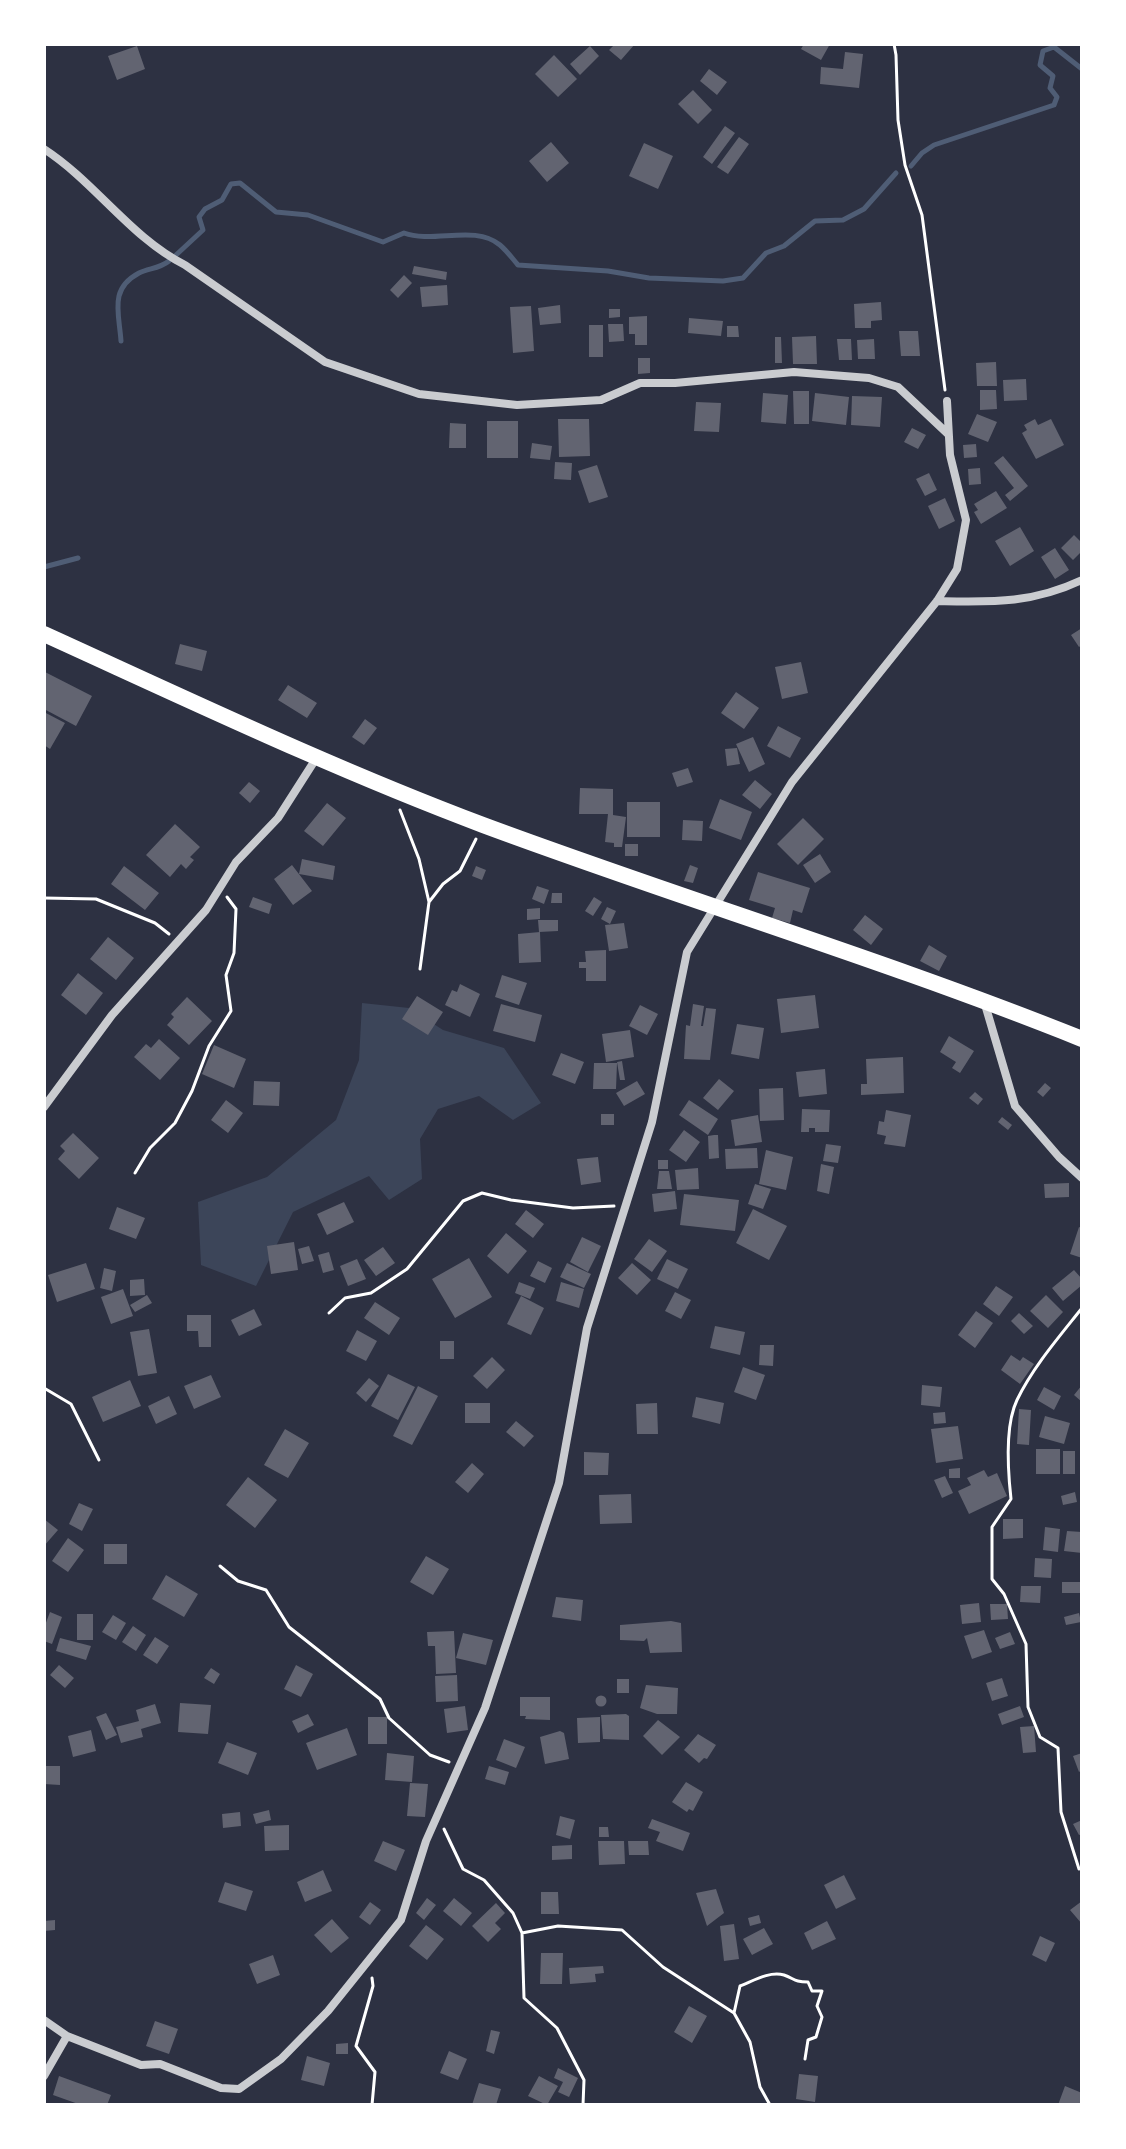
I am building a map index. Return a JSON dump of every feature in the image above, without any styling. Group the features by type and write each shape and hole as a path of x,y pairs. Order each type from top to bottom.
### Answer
{"highway":[{"path":"44,634 317,757 483,825 984,1000 1082,1039"}],"street":[{"path":"44,149 66,163 165,255 185,265 325,362 419,394 517,405 601,400 640,383 675,383 794,372 869,378 898,387 949,435"},
{"path":"44,2020 67,2036 141,2065 160,2064 221,2088 239,2089 281,2059 328,2011 401,1920 426,1841 485,1708 559,1483 587,1328 652,1122 687,952 792,782 937,601 957,569 966,520 950,455 947,401"},
{"path":"937,601 1007,602 1058,591 1082,580"},
{"path":"44,1107 112,1015 206,910 236,862 278,818 317,757"},
{"path":"984,1000 1015,1106 1059,1157 1082,1178"},
{"path":"44,2076 67,2036"}],"path":[{"path":"894,44 898,120 905,165 922,215 947,401"},
{"path":"392,788 419,859 429,902 420,969"},
{"path":"429,902 443,884 460,871 483,825"},
{"path":"135,1173 150,1148 175,1123 209,1046 231,1011 226,975 234,953 236,909 220,888"},
{"path":"44,898 96,899 155,923 178,942"},
{"path":"329,1313 345,1298 371,1293 407,1269 463,1201 482,1193 573,1208 625,1206"},
{"path":"1079,1869 1061,1812 1058,1748 1040,1737 1028,1707 1026,1644 1004,1594 992,1579 992,1527 1011,1499 1006,1459 1015,1402 1054,1343 1082,1308"},
{"path":"44,1388 71,1404 99,1460"},
{"path":"220,1566 238,1581 266,1590 289,1627 380,1699 389,1718 430,1755 460,1766"},
{"path":"438,1815 463,1869 484,1880 513,1913 522,1933 524,1998 557,2028 584,2080 583,2105"},
{"path":"522,1933 558,1926 622,1930 663,1967 734,2013 750,2042 760,2087 770,2105"},
{"path":"370,1958 373,1986 356,2046 375,2072 372,2105"},
{"path":"734,2013 740,1986 769,1974 785,1975 796,1982 808,1982 812,1991 822,1991 817,2006 822,2017 816,2037 808,2040 805,2059"}],"shaded area":[{"path":"362,1003 409,1008 443,1030 504,1048 541,1103 513,1120 479,1096 438,1109 420,1139 422,1179 389,1200 369,1176 293,1212 256,1286 201,1265 198,1202 267,1177 336,1120 359,1060"}],"building":[{"path":"615,44 635,44 621,60 609,50"},
{"path":"804,44 830,44 821,60 801,49"},
{"path":"137,46 145,69 117,80 108,56"},
{"path":"590,46 599,56 580,75 570,64"},
{"path":"845,52 863,54 859,88 820,84 821,67 843,69"},
{"path":"554,55 577,79 558,97 535,74"},
{"path":"709,69 727,82 717,95 700,81"},
{"path":"693,90 712,110 698,124 678,104"},
{"path":"725,126 735,133 712,164 703,157"},
{"path":"739,137 749,144 728,174 717,167"},
{"path":"551,142 569,163 547,182 529,161"},
{"path":"644,143 673,156 658,189 629,176"},
{"path":"414,266 447,272 446,280 412,274"},
{"path":"404,275 412,283 398,298 390,290"},
{"path":"447,285 448,305 422,307 420,287"},
{"path":"881,302 882,320 871,321 871,328 855,328 854,304"},
{"path":"560,305 561,323 540,325 538,308"},
{"path":"531,306 534,351 513,353 510,307"},
{"path":"609,309 620,309 620,317 609,318"},
{"path":"647,316 647,345 635,345 635,334 629,334 629,317"},
{"path":"689,318 723,321 721,336 688,333"},
{"path":"608,324 623,324 624,341 609,342"},
{"path":"589,325 603,325 603,357 589,357"},
{"path":"727,326 738,326 739,337 727,337"},
{"path":"899,331 918,331 920,356 901,356"},
{"path":"816,336 817,364 793,364 792,337"},
{"path":"775,337 781,337 782,363 775,363"},
{"path":"837,339 851,339 852,360 839,360"},
{"path":"874,339 875,359 858,359 857,340"},
{"path":"638,358 650,358 650,373 638,374"},
{"path":"996,362 997,386 977,386 976,363"},
{"path":"1026,379 1027,400 1004,401 1003,380"},
{"path":"980,390 996,390 997,409 980,410"},
{"path":"793,391 809,391 809,424 794,424"},
{"path":"763,393 788,395 786,424 761,422"},
{"path":"815,393 849,397 846,425 812,421"},
{"path":"852,396 882,397 880,427 851,425"},
{"path":"696,402 721,403 719,432 694,431"},
{"path":"977,414 997,422 988,442 968,434"},
{"path":"558,419 589,419 590,456 559,457"},
{"path":"1035,419 1038,425 1051,419 1064,445 1036,459 1022,433 1027,430 1024,425"},
{"path":"487,421 518,421 518,458 487,458"},
{"path":"450,423 466,424 466,448 449,448"},
{"path":"912,428 926,435 918,449 904,442"},
{"path":"532,443 552,446 550,460 530,458"},
{"path":"976,444 977,457 964,458 963,445"},
{"path":"1003,456 1028,486 1010,501 1005,495 1014,488 994,463"},
{"path":"555,462 572,463 571,480 554,479"},
{"path":"597,465 608,497 589,503 578,471"},
{"path":"980,468 981,484 969,485 968,469"},
{"path":"929,473 937,490 925,496 916,479"},
{"path":"996,491 1007,508 981,524 974,512 978,510 974,504"},
{"path":"945,498 955,521 939,529 928,506"},
{"path":"1020,527 1034,551 1010,566 995,541"},
{"path":"1074,535 1082,543 1082,551 1073,560 1061,548"},
{"path":"1055,548 1069,570 1055,579 1041,557"},
{"path":"1082,628 1082,645 1079,647 1071,635"},
{"path":"180,644 207,651 202,671 175,664"},
{"path":"801,662 808,693 782,699 775,667"},
{"path":"45,672 92,696 76,726 44,709"},
{"path":"288,685 317,703 307,718 278,700"},
{"path":"736,692 759,708 744,729 721,713"},
{"path":"44,712 65,723 50,749 44,745"},
{"path":"365,719 377,728 364,745 352,737"},
{"path":"778,726 801,738 790,758 767,746"},
{"path":"753,737 765,764 749,772 736,744"},
{"path":"737,748 740,764 727,766 725,749"},
{"path":"688,768 693,782 677,787 672,773"},
{"path":"755,780 772,794 760,809 742,795"},
{"path":"249,782 260,791 250,803 239,793"},
{"path":"580,788 613,789 613,815 626,817 622,847 605,842 608,814 579,814"},
{"path":"720,799 752,812 741,840 709,828"},
{"path":"627,802 660,802 660,837 627,837"},
{"path":"327,803 346,818 323,846 304,831"},
{"path":"803,818 824,839 798,865 777,844"},
{"path":"683,820 703,821 702,841 682,840"},
{"path":"175,824 200,847 190,857 194,860 186,869 181,864 170,877 146,855"},
{"path":"625,844 638,844 638,856 625,856"},
{"path":"820,854 831,872 815,883 803,865"},
{"path":"302,859 335,866 333,880 299,874"},
{"path":"292,865 312,891 293,905 274,879"},
{"path":"690,865 698,868 693,883 684,881"},
{"path":"124,866 159,893 145,910 111,884"},
{"path":"476,866 486,870 482,880 472,876"},
{"path":"758,872 810,888 802,913 793,910 790,923 772,918 775,908 749,900"},
{"path":"537,886 549,890 544,904 532,899"},
{"path":"552,893 562,893 562,903 551,903"},
{"path":"253,897 272,904 269,914 249,907"},
{"path":"594,897 602,902 593,916 585,911"},
{"path":"607,907 616,911 610,924 601,919"},
{"path":"540,908 540,919 527,920 527,909"},
{"path":"865,915 883,929 871,945 853,930"},
{"path":"538,920 558,920 558,931 539,932"},
{"path":"624,923 628,948 609,951 605,925"},
{"path":"540,932 541,962 519,963 518,934"},
{"path":"108,937 134,958 116,980 90,959"},
{"path":"929,945 947,956 939,971 920,961"},
{"path":"606,950 606,981 586,981 586,968 579,968 579,962 586,962 585,951"},
{"path":"78,973 103,993 86,1015 61,995"},
{"path":"502,975 527,983 519,1005 495,997"},
{"path":"460,984 480,994 470,1017 445,1005 452,990 457,992"},
{"path":"815,995 819,1028 781,1033 777,999"},
{"path":"417,996 443,1012 428,1035 402,1019"},
{"path":"187,997 212,1021 189,1045 167,1025 174,1017 171,1014"},
{"path":"501,1004 542,1015 535,1042 493,1031"},
{"path":"693,1004 704,1006 701,1026 706,1008 716,1009 710,1060 684,1059 686,1025 690,1026"},
{"path":"640,1005 658,1014 647,1035 629,1026"},
{"path":"737,1024 764,1028 759,1059 731,1054"},
{"path":"630,1030 634,1057 606,1062 602,1034"},
{"path":"949,1036 974,1051 960,1073 952,1068 956,1062 940,1052"},
{"path":"159,1039 180,1058 160,1080 134,1057 146,1044 151,1048"},
{"path":"214,1045 246,1059 234,1088 202,1074"},
{"path":"561,1053 584,1062 575,1084 552,1075"},
{"path":"903,1057 904,1093 861,1095 861,1084 867,1084 866,1059"},
{"path":"622,1061 625,1080 620,1080 617,1062"},
{"path":"594,1063 617,1063 616,1089 593,1089"},
{"path":"825,1069 827,1094 799,1097 796,1072"},
{"path":"719,1079 734,1091 718,1110 703,1098"},
{"path":"254,1081 280,1082 279,1106 253,1105"},
{"path":"637,1081 645,1094 624,1106 616,1093"},
{"path":"1045,1083 1051,1088 1043,1097 1037,1092"},
{"path":"783,1088 784,1120 760,1121 759,1089"},
{"path":"975,1092 983,1099 978,1105 969,1098"},
{"path":"226,1100 243,1113 228,1133 211,1120"},
{"path":"689,1100 718,1119 708,1135 679,1115"},
{"path":"802,1109 830,1110 829,1132 815,1132 815,1128 809,1128 809,1132 801,1132"},
{"path":"886,1110 911,1115 905,1147 884,1144 886,1136 877,1134 879,1121 884,1122"},
{"path":"601,1114 614,1114 614,1125 601,1125"},
{"path":"758,1115 762,1142 735,1146 731,1120"},
{"path":"1002,1117 1012,1125 1008,1130 998,1122"},
{"path":"684,1130 700,1142 686,1162 669,1150"},
{"path":"73,1133 99,1158 79,1179 58,1159 65,1151 60,1146"},
{"path":"718,1135 719,1158 709,1159 708,1136"},
{"path":"826,1144 841,1146 838,1163 823,1161"},
{"path":"757,1148 758,1168 726,1169 725,1149"},
{"path":"766,1150 793,1157 786,1190 759,1184"},
{"path":"598,1157 601,1182 581,1185 577,1159"},
{"path":"658,1160 668,1160 668,1169 658,1169"},
{"path":"821,1164 834,1167 829,1194 817,1191"},
{"path":"698,1168 699,1189 677,1190 675,1170"},
{"path":"659,1171 669,1171 672,1189 657,1189"},
{"path":"1069,1183 1069,1197 1045,1198 1044,1184"},
{"path":"755,1184 771,1189 763,1209 748,1204"},
{"path":"675,1191 677,1209 654,1212 652,1194"},
{"path":"684,1194 739,1200 735,1231 680,1225"},
{"path":"344,1202 354,1222 327,1235 317,1214"},
{"path":"117,1207 145,1218 136,1239 109,1229"},
{"path":"753,1209 787,1226 769,1260 736,1243"},
{"path":"526,1210 544,1224 533,1238 515,1224"},
{"path":"1079,1227 1082,1228 1082,1258 1070,1254"},
{"path":"506,1233 527,1251 508,1274 487,1256"},
{"path":"582,1237 601,1246 588,1272 570,1262"},
{"path":"649,1239 667,1251 652,1272 634,1259"},
{"path":"294,1242 298,1270 271,1274 267,1246"},
{"path":"309,1246 314,1261 302,1264 298,1249"},
{"path":"383,1247 395,1263 376,1276 364,1260"},
{"path":"329,1252 334,1270 323,1273 318,1255"},
{"path":"469,1258 492,1297 455,1318 432,1279"},
{"path":"357,1259 366,1279 348,1286 340,1266"},
{"path":"667,1259 688,1269 678,1289 657,1279"},
{"path":"538,1261 552,1268 545,1283 530,1276"},
{"path":"86,1263 95,1289 57,1302 48,1275"},
{"path":"567,1263 591,1274 584,1288 560,1277"},
{"path":"632,1263 651,1280 637,1295 618,1278"},
{"path":"104,1268 116,1271 112,1291 100,1288"},
{"path":"1074,1270 1082,1279 1082,1285 1063,1301 1052,1288"},
{"path":"144,1279 145,1295 130,1296 130,1280"},
{"path":"519,1282 535,1288 530,1299 515,1293"},
{"path":"561,1282 584,1289 579,1308 556,1301"},
{"path":"996,1286 1013,1297 999,1316 983,1304"},
{"path":"123,1289 133,1316 111,1324 101,1297"},
{"path":"675,1292 691,1300 681,1319 665,1311"},
{"path":"147,1295 152,1303 135,1312 130,1305"},
{"path":"1046,1295 1063,1312 1048,1328 1030,1311"},
{"path":"521,1296 544,1308 531,1335 507,1324"},
{"path":"375,1302 400,1318 389,1335 364,1318"},
{"path":"254,1309 262,1325 239,1336 231,1320"},
{"path":"976,1311 993,1323 975,1348 958,1335"},
{"path":"1019,1313 1033,1326 1024,1334 1011,1321"},
{"path":"187,1315 211,1315 211,1347 199,1347 198,1331 187,1331"},
{"path":"715,1326 745,1332 740,1355 710,1348"},
{"path":"149,1329 157,1373 138,1376 130,1332"},
{"path":"357,1330 377,1341 366,1361 346,1351"},
{"path":"440,1341 454,1341 454,1359 440,1359"},
{"path":"760,1345 774,1345 773,1366 759,1365"},
{"path":"1011,1355 1020,1361 1023,1357 1034,1364 1020,1384 1001,1370"},
{"path":"492,1357 505,1370 487,1389 473,1376"},
{"path":"743,1367 765,1375 756,1400 734,1392"},
{"path":"388,1374 415,1387 398,1420 371,1406"},
{"path":"211,1375 221,1397 194,1409 184,1386"},
{"path":"369,1378 379,1386 366,1402 356,1393"},
{"path":"130,1380 141,1406 103,1422 92,1397"},
{"path":"922,1385 942,1387 940,1407 921,1405"},
{"path":"1082,1385 1082,1402 1074,1395"},
{"path":"418,1386 438,1396 412,1445 393,1436"},
{"path":"1044,1387 1061,1396 1054,1410 1037,1400"},
{"path":"169,1396 177,1414 156,1424 148,1406"},
{"path":"696,1397 724,1403 720,1424 692,1417"},
{"path":"465,1403 490,1403 490,1423 465,1423"},
{"path":"657,1403 658,1434 637,1434 636,1404"},
{"path":"1019,1409 1031,1410 1029,1445 1017,1444"},
{"path":"945,1412 946,1423 934,1424 933,1413"},
{"path":"1045,1416 1070,1423 1064,1444 1039,1437"},
{"path":"516,1421 534,1436 524,1447 506,1432"},
{"path":"958,1426 963,1459 936,1463 931,1429"},
{"path":"285,1429 309,1443 288,1478 264,1465"},
{"path":"1036,1449 1060,1449 1060,1474 1036,1474"},
{"path":"1063,1451 1075,1451 1075,1474 1063,1474"},
{"path":"584,1452 609,1453 608,1475 584,1475"},
{"path":"472,1463 484,1474 468,1493 455,1482"},
{"path":"960,1468 960,1478 949,1478 949,1469"},
{"path":"984,1470 988,1477 997,1473 1007,1496 969,1514 958,1491 971,1485 967,1478"},
{"path":"945,1476 953,1493 942,1498 934,1480"},
{"path":"248,1477 277,1500 255,1528 226,1505"},
{"path":"1075,1492 1077,1502 1063,1505 1061,1496"},
{"path":"631,1494 632,1523 600,1524 599,1495"},
{"path":"79,1503 93,1509 82,1531 69,1524"},
{"path":"44,1519 58,1530 44,1546"},
{"path":"1003,1519 1023,1519 1023,1538 1003,1539"},
{"path":"1045,1527 1060,1529 1058,1552 1043,1550"},
{"path":"1067,1531 1082,1532 1082,1553 1064,1551"},
{"path":"68,1538 84,1550 68,1572 52,1561"},
{"path":"104,1544 127,1544 127,1564 104,1564"},
{"path":"426,1556 449,1569 433,1595 410,1582"},
{"path":"1035,1558 1052,1559 1051,1578 1034,1577"},
{"path":"166,1575 198,1594 184,1617 152,1599"},
{"path":"1062,1582 1082,1582 1082,1593 1062,1593"},
{"path":"1021,1586 1041,1586 1040,1603 1020,1602"},
{"path":"556,1597 583,1600 581,1621 552,1617"},
{"path":"979,1603 981,1622 962,1624 960,1605"},
{"path":"990,1604 1007,1604 1008,1619 991,1620"},
{"path":"50,1612 62,1617 52,1644 44,1641 44,1628"},
{"path":"1079,1613 1081,1622 1066,1625 1064,1617"},
{"path":"77,1614 93,1614 93,1640 77,1640"},
{"path":"113,1615 126,1623 116,1640 102,1632"},
{"path":"681,1623 682,1652 650,1653 647,1638 644,1641 620,1640 620,1625"},
{"path":"133,1626 146,1635 136,1651 122,1642"},
{"path":"984,1630 992,1652 972,1659 964,1636"},
{"path":"454,1631 456,1673 436,1674 435,1646 428,1646 427,1632"},
{"path":"1010,1632 1015,1644 1000,1649 995,1638"},
{"path":"463,1633 493,1640 486,1665 456,1658"},
{"path":"155,1637 169,1646 157,1664 143,1655"},
{"path":"60,1638 91,1646 86,1660 56,1651"},
{"path":"59,1665 74,1678 65,1688 50,1675"},
{"path":"296,1665 313,1674 301,1697 284,1689"},
{"path":"211,1668 220,1674 214,1684 204,1678"},
{"path":"457,1675 458,1701 436,1702 435,1676"},
{"path":"1002,1678 1008,1696 992,1701 986,1683"},
{"path":"617,1679 629,1679 629,1693 617,1693"},
{"path":"646,1685 678,1688 677,1714 657,1714 640,1708"},
{"path":"601,1696 606,1701 601,1706 596,1701"},
{"path":"520,1697 550,1697 550,1720 520,1716"},
{"path":"180,1703 211,1705 208,1734 178,1732"},
{"path":"155,1704 161,1723 141,1729 143,1737 121,1743 116,1727 139,1721 136,1710"},
{"path":"465,1706 468,1730 447,1733 444,1709"},
{"path":"1020,1706 1024,1717 1002,1725 998,1714"},
{"path":"106,1713 117,1735 106,1740 96,1717"},
{"path":"308,1714 314,1725 298,1733 292,1721"},
{"path":"601,1715 629,1716 629,1740 603,1739"},
{"path":"368,1717 387,1717 387,1744 368,1744"},
{"path":"600,1717 600,1742 578,1743 577,1718"},
{"path":"658,1720 680,1737 662,1755 643,1736"},
{"path":"1034,1726 1036,1752 1023,1753 1020,1727"},
{"path":"347,1728 357,1755 317,1770 306,1743"},
{"path":"91,1730 96,1751 73,1757 68,1736"},
{"path":"560,1731 564,1733 569,1759 545,1764 540,1737"},
{"path":"698,1734 716,1745 707,1759 699,1763 684,1750"},
{"path":"504,1739 525,1747 516,1768 496,1760"},
{"path":"227,1742 257,1753 248,1775 218,1763"},
{"path":"387,1753 414,1756 412,1782 385,1780"},
{"path":"1082,1753 1082,1770 1079,1772 1073,1756"},
{"path":"44,1766 60,1766 60,1785 44,1784"},
{"path":"489,1766 509,1772 505,1785 485,1779"},
{"path":"686,1782 703,1792 693,1811 689,1809 687,1812 672,1802"},
{"path":"410,1783 428,1784 425,1817 407,1816"},
{"path":"269,1810 271,1820 256,1824 253,1814"},
{"path":"240,1812 241,1826 223,1828 222,1814"},
{"path":"560,1816 575,1820 570,1839 556,1835"},
{"path":"652,1819 690,1833 683,1851 656,1841 660,1832 648,1828"},
{"path":"1082,1820 1082,1834 1079,1835 1073,1824"},
{"path":"289,1825 289,1850 265,1851 264,1826"},
{"path":"599,1827 608,1827 609,1837 599,1837"},
{"path":"383,1841 405,1850 396,1871 374,1861"},
{"path":"598,1841 624,1841 625,1864 599,1865"},
{"path":"628,1841 648,1841 649,1855 629,1855"},
{"path":"572,1845 572,1859 552,1860 552,1846"},
{"path":"323,1870 332,1891 305,1902 297,1882"},
{"path":"844,1875 856,1899 836,1909 824,1885"},
{"path":"225,1882 253,1891 246,1911 218,1902"},
{"path":"716,1889 724,1913 707,1926 696,1893"},
{"path":"541,1892 558,1892 559,1914 541,1914"},
{"path":"427,1898 436,1905 424,1920 416,1913"},
{"path":"454,1898 472,1913 461,1926 443,1911"},
{"path":"1082,1901 1082,1924 1070,1910"},
{"path":"370,1902 381,1910 370,1925 359,1917"},
{"path":"496,1903 505,1913 495,1923 501,1929 488,1942 472,1926"},
{"path":"759,1915 761,1923 750,1926 748,1918"},
{"path":"332,1919 349,1938 331,1953 314,1935"},
{"path":"55,1920 55,1930 44,1931 44,1921"},
{"path":"827,1921 836,1939 812,1950 804,1933"},
{"path":"734,1924 739,1959 724,1961 720,1926"},
{"path":"426,1925 444,1939 427,1960 409,1946"},
{"path":"764,1928 773,1944 752,1955 743,1939"},
{"path":"1040,1936 1055,1943 1046,1962 1032,1955"},
{"path":"541,1953 563,1953 562,1984 540,1984"},
{"path":"273,1955 280,1975 257,1984 249,1964"},
{"path":"603,1966 604,1973 595,1974 596,1982 570,1984 569,1968"},
{"path":"689,2006 707,2016 692,2043 674,2032"},
{"path":"155,2021 178,2029 169,2054 146,2046"},
{"path":"491,2030 500,2032 494,2054 486,2051"},
{"path":"348,2043 348,2054 336,2054 336,2044"},
{"path":"449,2051 467,2059 458,2080 440,2073"},
{"path":"307,2056 330,2063 324,2086 301,2080"},
{"path":"558,2068 578,2078 569,2097 558,2092 563,2082 554,2078"},
{"path":"799,2074 818,2076 815,2102 796,2099"},
{"path":"59,2076 111,2095 107,2105 81,2105 53,2095"},
{"path":"539,2076 558,2086 547,2105 528,2096"},
{"path":"479,2083 501,2089 496,2105 472,2105"},
{"path":"1065,2086 1082,2093 1082,2105 1058,2105"}],"waterway":[{"path":"911,166 934,145 1054,105 1057,97 1050,88 1053,76 1040,65 1043,51 1054,47 1082,69"},
{"path":"176,255 203,230 199,217 205,209 222,200 231,184 240,183 276,212 308,215 383,242 404,233 428,237 479,236 500,245 518,265 608,271 649,278 723,281 743,278 766,253 784,246 815,221 843,220 864,209 896,173"},
{"path":"121,341 118,302 123,286 139,273 169,261"},
{"path":"44,567 78,558"}]}
